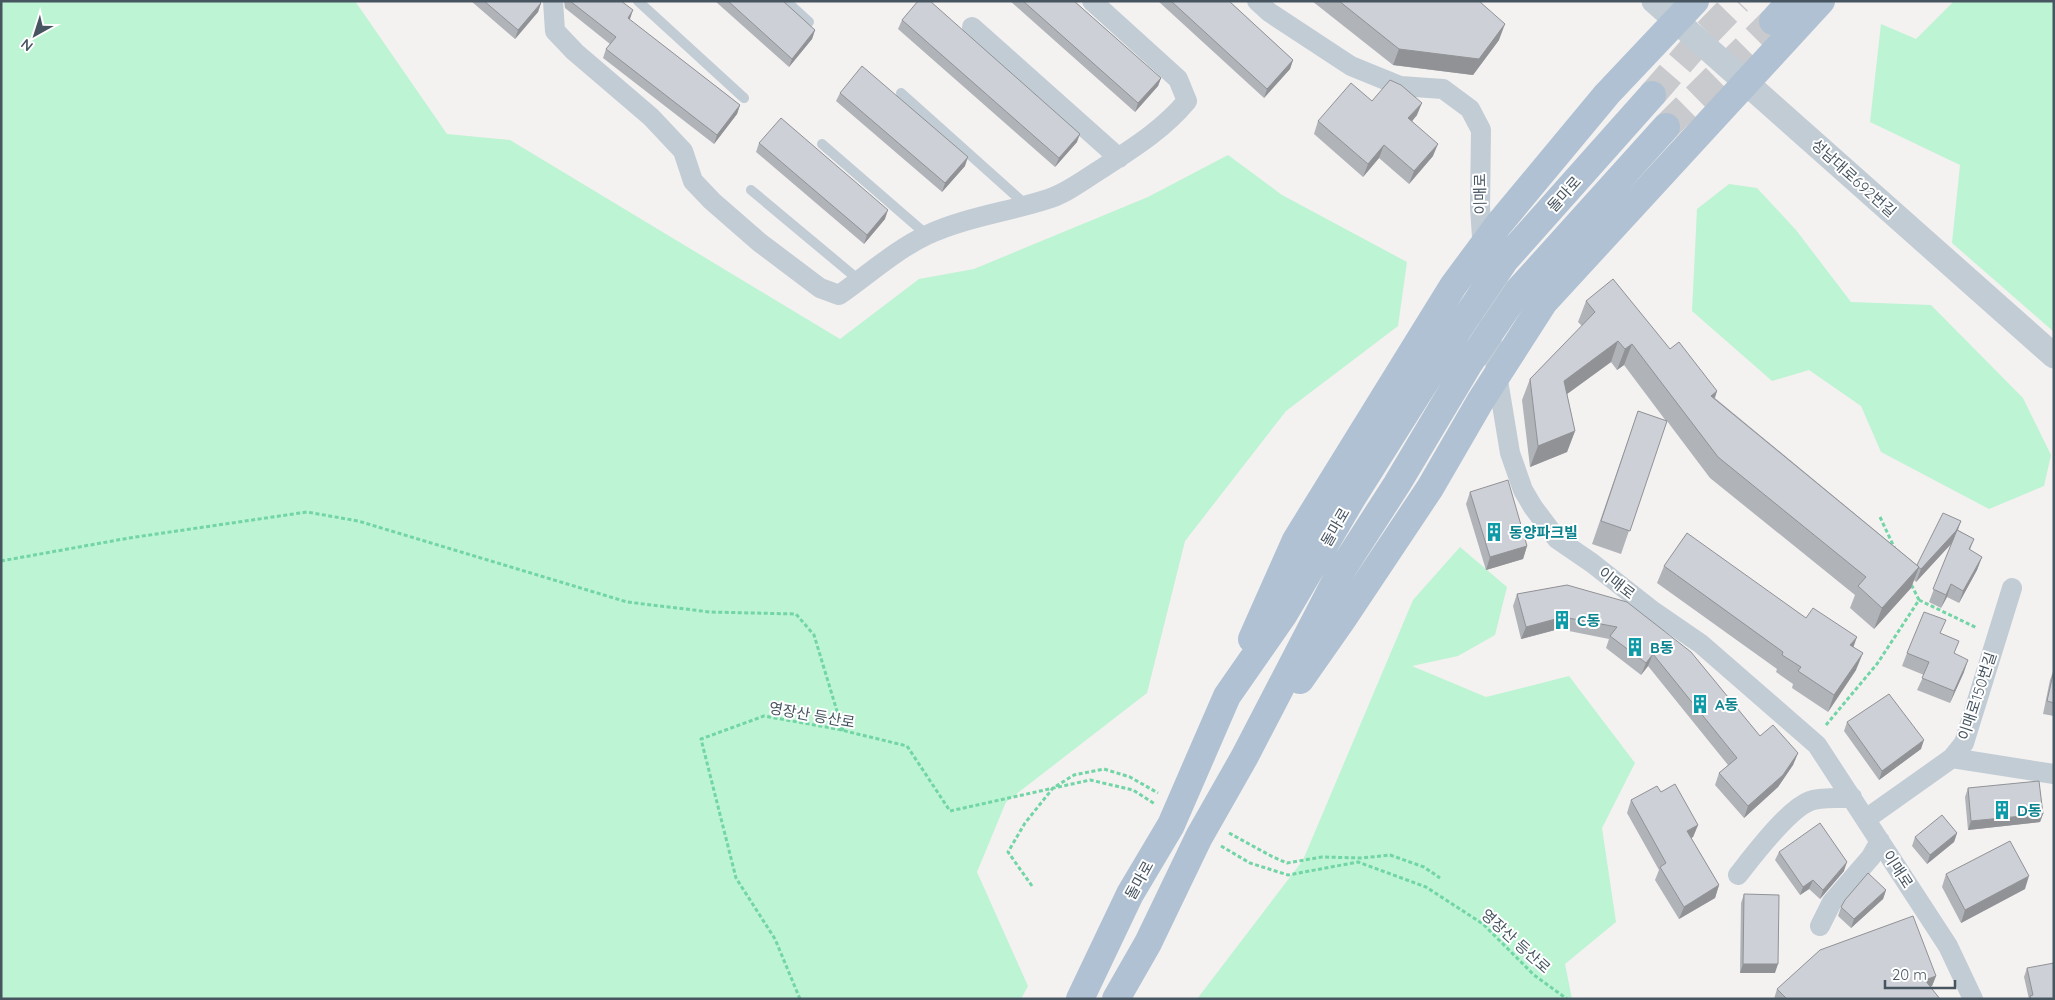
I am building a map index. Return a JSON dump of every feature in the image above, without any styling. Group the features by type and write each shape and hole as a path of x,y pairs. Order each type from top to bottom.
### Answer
{"main road":[{"path":"1227,696 1296,540 1452,286 1499,224 1608,94 1695,1"},
{"path":"1245,756 1353,604 1430,488 1481,400 1544,302 1820,1"},
{"name":"돌마로","path":"1080,999 1130,894 1171,825 1227,696 1284,614 1352,498 1505,260 1652,95"},
{"name":"돌마로","path":"1116,999 1148,943 1199,837 1245,756 1341,571 1397,484 1468,365 1518,291 1666,127"}],"street":[{"path":"553,1 555,31 575,52 651,117 682,152 693,181 712,201 759,242 820,288 840,296 886,259 927,235 964,221 1051,198 1080,183 1119,158 1171,120 1187,101 1178,79 1092,1"},
{"name":"이매로","path":"1257,1 1269,12 1351,66 1400,86 1443,89 1470,109 1481,130 1479,151 1480,207 1489,327 1510,453 1523,490 1557,539 1592,563 1653,611 1701,644 1812,740 1852,797 1948,946 1973,999"},
{"name":"성남대로692번길","path":"1654,1 2054,356"},
{"path":"972,27 1119,158"},
{"name":"이매로150번길","path":"1866,819 1952,758 1964,743 2012,588"},
{"path":"1952,758 2054,774"},
{"path":"1738,876 1766,839 1789,816 1810,802 1852,797"},
{"path":"1820,926 1832,902 1871,857 1880,841"}],"lane":[{"path":"638,1 744,98"},
{"path":"786,1 809,22"},
{"path":"901,93 1026,205"},
{"path":"822,144 927,235"},
{"path":"751,190 860,281"}],"path":[{"path":"1,561 129,538 307,512 358,521 628,602 710,612 796,614 814,635 843,731"},
{"path":"1880,517 1896,550"},
{"path":"1907,575 1919,600 1996,637"},
{"path":"1812,740 1877,664 1919,600"},
{"name":"영장산 등산로","path":"800,999 774,939 736,878 701,739 764,716 843,731 907,746 950,811 1090,780 1133,790"},
{"path":"1032,886 1008,852 1025,823 1053,788 1074,775 1104,770 1130,777"},
{"path":"1273,858 1287,863 1322,856 1362,858 1390,855 1424,867 1440,878"},
{"name":"영장산 등산로","path":"1250,863 1288,875 1358,862 1426,887 1484,924 1534,975 1567,999"}],"green space":[{"path":"1,1 355,1 447,134 510,140 840,339 919,279 974,269 1148,197 1228,155 1282,195 1407,262 1398,326 1286,411 1185,541 1147,693 1006,802 977,872 1028,986 1021,999 1,999"},
{"path":"1954,1 2054,1 2054,332 1952,243 1960,165 1870,122 1881,24 1916,39"},
{"path":"1729,184 1757,188 1796,230 1851,302 1931,305 2023,398 2051,455 2044,486 1989,509 1881,452 1861,406 1809,370 1772,381 1692,311 1697,209"},
{"path":"1460,547 1507,587 1495,635 1458,656 1412,666 1486,697 1569,676 1635,763 1602,828 1616,922 1565,964 1572,999 1197,999 1303,860 1413,600"}],"building":[{"path":"484,1 539,1 541,3 518,30"},
{"path":"570,1 621,1 633,10 628,18 740,105 717,135 606,49 616,37"},
{"path":"728,1 783,1 815,30 792,59"},
{"path":"918,1 930,1 1080,134 1059,158 902,20"},
{"path":"1023,1 1074,1 1161,78 1138,103"},
{"path":"1171,1 1229,1 1293,60 1267,89"},
{"path":"1339,1 1479,1 1505,24 1479,59 1399,49"},
{"path":"862,66 968,157 945,183 840,93"},
{"path":"1390,80 1401,85 1422,103 1408,118 1438,144 1414,171 1384,145 1368,164 1318,121 1351,83 1372,101"},
{"path":"781,118 888,210 867,235 759,143"},
{"path":"1613,279 1670,349 1679,342 1717,391 1711,396 1919,567 1882,608 1858,586 1866,577 1718,457 1632,344 1625,349 1618,341 1564,381 1575,431 1538,446 1530,379 1595,312 1586,301"},
{"path":"1638,411 1667,421 1630,531 1601,521"},
{"name":"동양파크빌","path":"1508,480 1527,546 1490,557 1470,492"},
{"path":"1943,513 1961,521 1956,531 1921,569 1917,565"},
{"path":"1957,530 1974,539 1969,549 1982,557 1963,591 1951,584 1946,595 1933,589"},
{"path":"1687,533 1806,618 1813,608 1857,637 1850,645 1863,653 1834,695 1798,671 1801,667 1782,655 1783,652 1664,566"},
{"path":"1567,585 1627,602 1691,652 1760,736 1773,725 1798,753 1783,775 1748,806 1719,773 1737,758 1653,654 1646,663 1610,636 1617,627 1563,617 1526,627 1517,594"},
{"path":"1924,612 1946,620 1940,633 1959,641 1954,653 1968,660 1954,691 1922,678 1929,662 1907,653"},
{"path":"2054,670 2054,703 2047,701"},
{"path":"1889,694 1924,740 1882,771 1847,722"},
{"name":"D동","path":"2039,781 2043,814 1971,821 1968,788"},
{"path":"1675,784 1698,825 1687,831 1719,885 1684,907 1660,867 1666,863 1631,800 1657,786 1661,792"},
{"path":"1942,815 1957,833 1930,855 1915,837"},
{"path":"1820,823 1847,862 1823,890 1813,880 1803,887 1779,852"},
{"path":"2010,841 2029,876 1965,910 1946,874"},
{"path":"1868,873 1886,890 1854,919 1841,907"},
{"path":"1744,894 1779,895 1778,964 1743,964"},
{"path":"1913,916 1936,976 1925,980 1940,999 1787,999 1777,989 1820,950"},
{"path":"2054,963 2054,999 2031,999 2030,996 2033,995 2027,968"}],"tunnel":[{"path":"1652,95 1699,41 1738,1"},
{"path":"1666,127 1773,21"}],"place":[{"name":"동양파크빌","path":"1494,532"},
{"name":"C동","path":"1562,620"},
{"name":"B동","path":"1635,647"},
{"name":"A동","path":"1700,704"},
{"name":"D동","path":"2002,810"}]}
